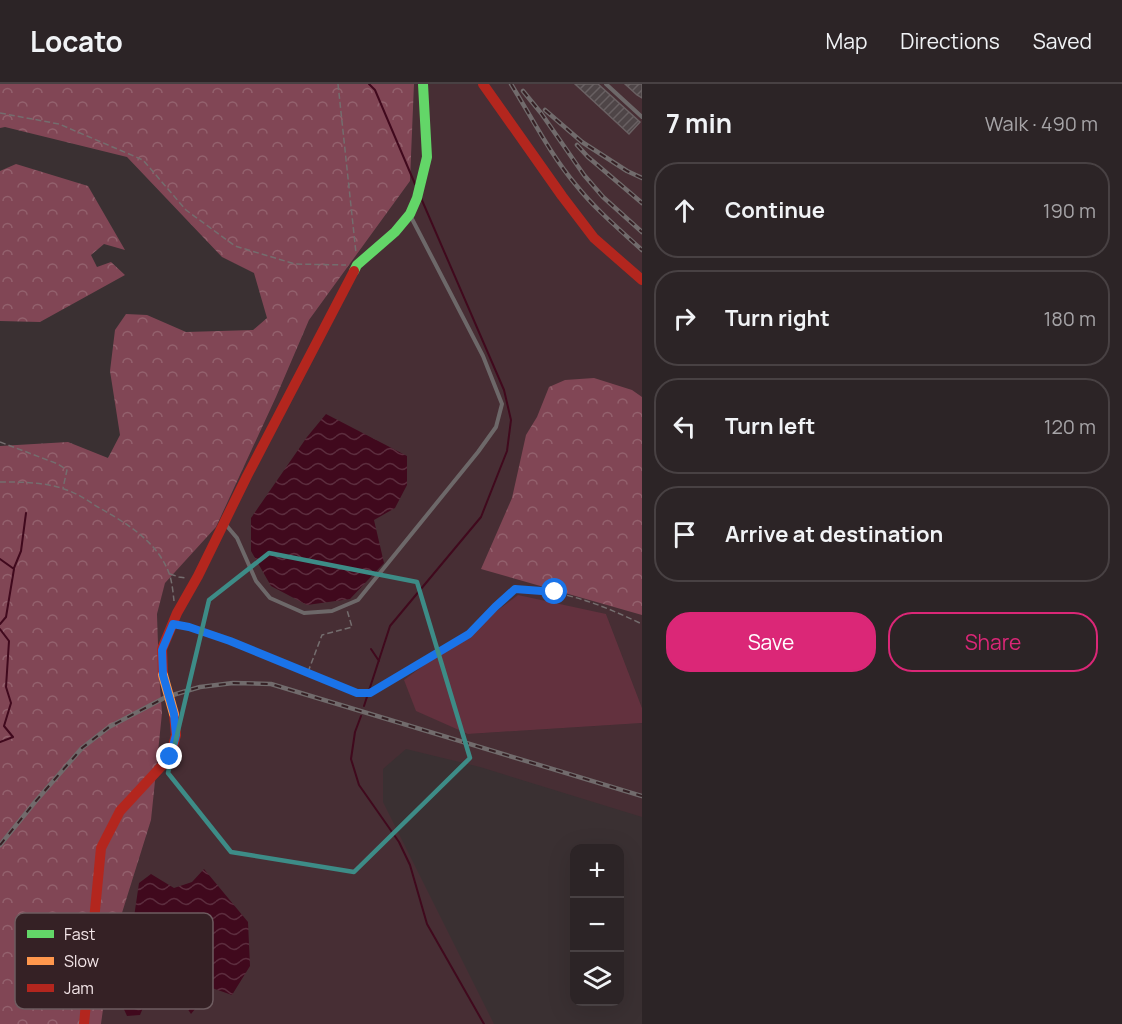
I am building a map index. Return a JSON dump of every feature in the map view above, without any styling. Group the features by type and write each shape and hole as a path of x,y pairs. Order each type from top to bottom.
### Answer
{"street":[{"path":"95,913 101,848 120,811 170,757 176,735 174,714 163,675 162,650 175,618 357,265 395,232 410,214 417,198 427,157 423,84"},
{"path":"483,84 594,238 642,280"},
{"path":"84,1024 85,1009"}],"lane":[{"path":"606,84 642,117"},
{"path":"224,523 237,538 256,581 270,598 304,613 332,611 345,607 358,600 496,427 502,404 483,356 410,214"}],"path":[{"path":"0,113 59,124 143,160 186,210 235,246 294,264 357,265 338,84"},
{"path":"0,442 58,464 67,471 63,488"},
{"path":"0,482 20,482 63,488 122,520 148,542 170,574 175,618 189,627 230,641 357,693 370,693 469,634 515,589 555,592 606,607 642,624"},
{"path":"170,574 189,578 198,576"},
{"path":"308,673 322,635 352,627 345,607"}],"highlighted area":[{"path":"269,553 417,582 470,758 354,872 231,852 168,773 209,600"}],"shaded area":[{"path":"414,84 642,84 642,708 606,614 468,734 642,723 642,817 480,767 406,749 383,769 383,802 494,1024 101,1024 103,1009 213,1009 213,913 122,913 151,820 159,674 157,614 165,582 216,527 309,320 410,181"},
{"path":"518,595 606,614 642,708 642,723 468,734 416,711 404,680"}],"green space":[{"path":"0,84 414,84 410,181 309,320 216,527 165,583 157,614 162,713 151,820 122,913 15,913 15,1009 103,1009 101,1024 0,1024 0,446 68,442 108,458 120,435 110,371 115,330 126,314 147,315 186,332 253,330 267,318 254,273 222,257 127,157 5,127 0,128"},
{"path":"16,164 88,186 125,250 104,244 91,255 97,267 111,262 125,275 40,322 0,321 0,171"},
{"path":"594,378 632,390 642,397 642,615 481,569 512,498 526,435 537,417 549,387 565,380"}],"water":[{"path":"326,414 407,456 407,485 395,508 374,520 384,563 350,599 307,605 271,586 251,551 251,518 307,437"},
{"path":"204,869 248,922 250,966 232,995 213,988 213,913 135,913 139,883 151,874 174,888 192,882"},
{"path":"124,1009 142,1009 140,1015 127,1016"}],"building":[{"path":"575,84 598,84 640,122 629,134"},
{"path":"625,84 642,84 642,98 637,95"}],"waterway":[{"path":"369,84 375,90 415,184"},
{"path":"364,706 390,626 481,517 507,451 511,420 504,390 421,198"},
{"path":"14,568 21,551 26,513"},
{"path":"0,559 14,569 6,617 0,624"},
{"path":"0,629 9,641 6,687 11,703 4,726 13,737 0,742"},
{"path":"371,649 379,661"},
{"path":"361,716 355,732 351,759 359,785 399,842 410,865 427,924 484,1024"}],"railway":[{"path":"511,84 550,148 583,194 642,250"},
{"path":"523,91 584,175 603,197 642,232"},
{"path":"545,110 582,142 642,178"},
{"path":"577,145 642,203"},
{"path":"0,845 82,748 109,727 166,697 200,687 233,683 271,684 642,796"}],"traffic: fast":[{"path":"354,271 357,265 395,232 410,214 417,198 427,157 423,84"}],"traffic: jam":[{"path":"483,84 594,238 642,280"},
{"path":"163,675 162,649 177,613 354,271"},
{"path":"95,913 101,848 120,811 170,757 176,735 174,714"},
{"path":"84,1024 85,1009"}],"traffic: slow":[{"path":"163,675 174,714"}],"route":[{"path":"170,757 176,735 174,714 163,675 162,650 173,624 230,641 357,693 370,693 469,634 515,589 555,592"}]}
